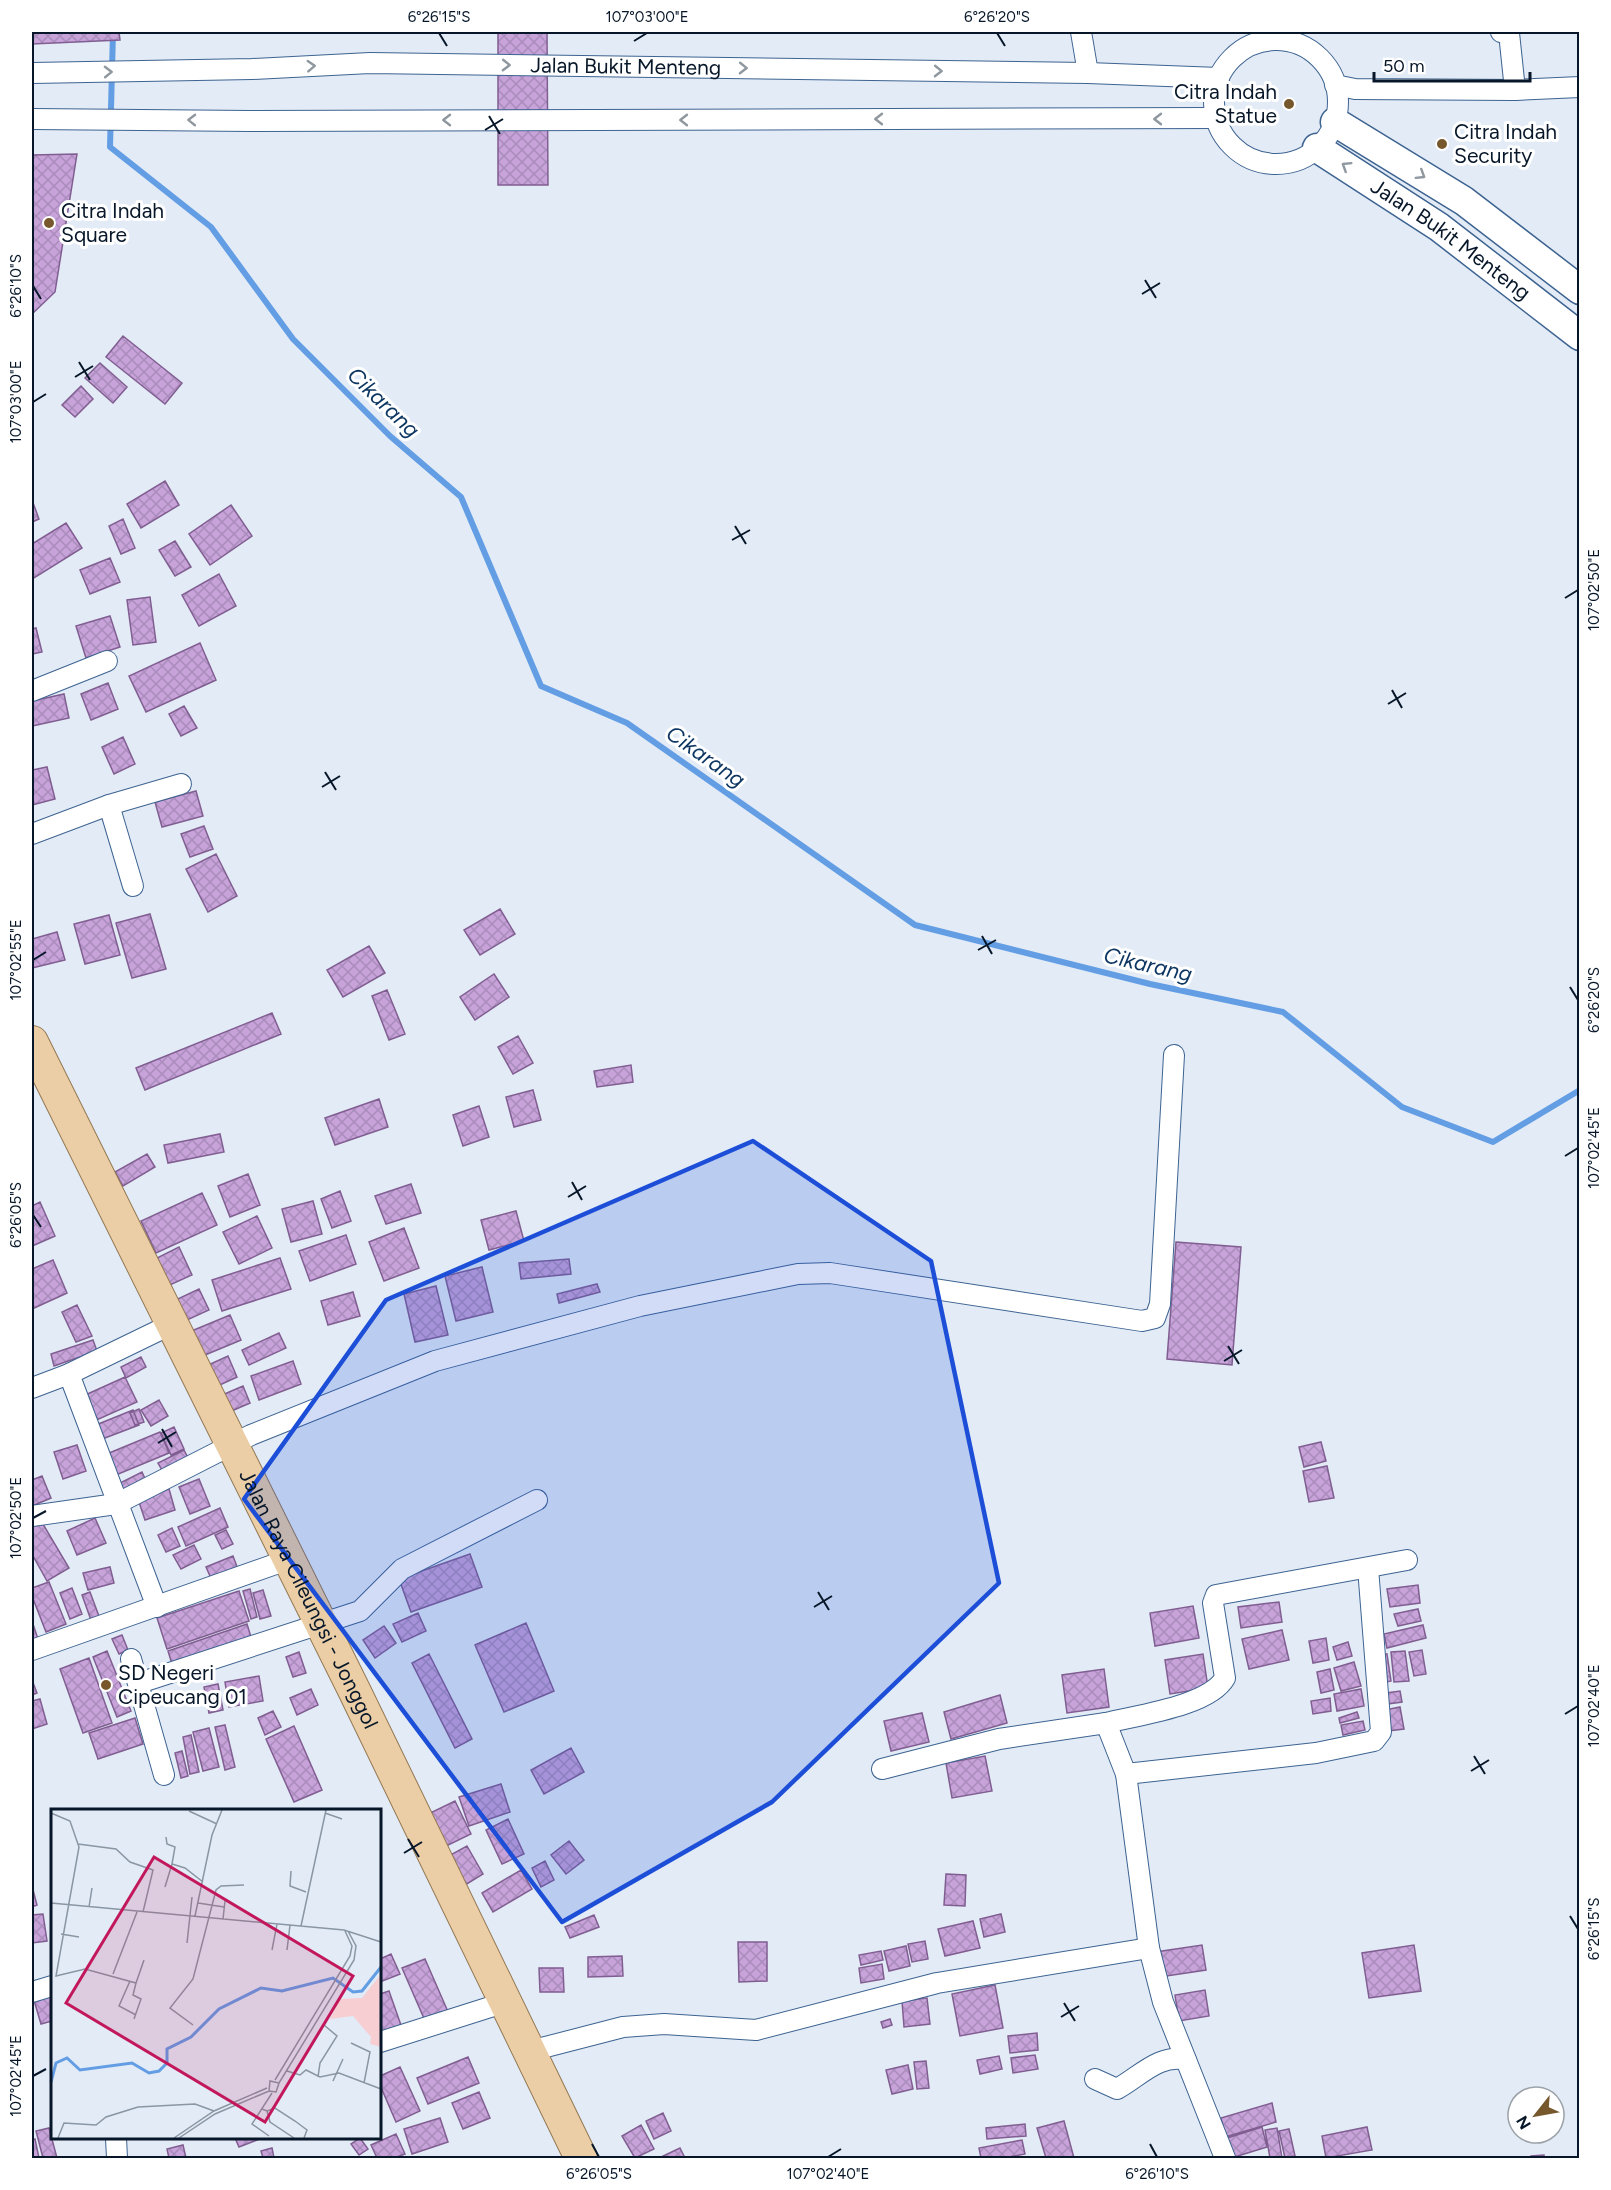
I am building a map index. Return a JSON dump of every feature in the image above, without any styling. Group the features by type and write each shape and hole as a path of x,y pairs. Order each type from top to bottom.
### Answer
{"main road":[{"name":"Jalan Raya Cileungsi - Jonggol","path":"32,1042 232,1444 287,1560 321,1624 580,2158"}],"street":[{"path":"1081,32 1088,73"},
{"path":"1507,32 1515,90"},
{"path":"1272,40 1299,45 1312,52 1329,72 1335,85 1337,99 1335,122 1317,148 1292,161 1279,164 1258,161 1240,152 1230,143 1216,118 1215,91 1219,78 1230,60 1246,47 1272,40"},
{"name":"Jalan Bukit Menteng","path":"40,73 252,69 370,63 1088,73 1219,78"},
{"path":"1335,85 1355,89 1515,90 1580,87"},
{"path":"41,119 250,121 1216,118"},
{"name":"Jalan Bukit Menteng","path":"1335,122 1464,201 1580,290"},
{"name":"Jalan Bukit Menteng","path":"1317,148 1439,226 1580,336"},
{"path":"32,691 107,661"},
{"path":"32,834 109,805 181,784"},
{"path":"109,805 133,886"},
{"path":"32,1516 116,1504 232,1444 435,1361 640,1306 798,1274 830,1273 1142,1321 1155,1318 1160,1304 1174,1055"},
{"path":"32,1389 69,1374 172,1324"},
{"path":"69,1374 116,1504 157,1607"},
{"path":"139,1683 360,1611 368,1607 402,1569 537,1500"},
{"path":"32,1650 287,1560"},
{"path":"882,1768 999,1739 1106,1723 1205,1698 1220,1688 1225,1678 1213,1603 1216,1594 1407,1560"},
{"path":"1126,1774 1316,1753 1374,1741 1381,1732 1375,1689 1368,1568"},
{"path":"131,1659 165,1775"},
{"path":"1106,1723 1126,1774 1149,1948 1172,2030 1225,2158"},
{"path":"530,2051 623,2027 664,2024 756,2030 937,1983 1149,1948"},
{"path":"32,1992 51,1986"},
{"path":"381,2042 506,2002"},
{"path":"1095,2079 1117,2089 1163,2061 1175,2057 1186,2060"},
{"path":"116,2139 117,2158"}],"highlighted area":[{"path":"753,1141 931,1261 999,1583 772,1802 562,1922 244,1499 386,1300"}],"building":[{"path":"32,32 119,32 120,40 32,44"},
{"path":"498,32 547,32 548,185 498,185"},
{"name":"Citra Indah Square","path":"77,154 55,292 32,314 32,155"},
{"path":"123,336 182,383 165,404 106,357"},
{"path":"100,363 127,387 113,403 85,378"},
{"path":"81,386 93,399 75,417 62,405"},
{"path":"165,481 179,505 141,528 127,504"},
{"path":"32,500 39,519 32,522"},
{"path":"231,505 252,536 210,565 189,534"},
{"path":"123,519 135,548 121,554 109,526"},
{"path":"66,523 82,548 34,578 32,544"},
{"path":"175,541 191,567 175,576 159,550"},
{"path":"110,558 120,582 90,594 80,570"},
{"path":"219,574 236,606 199,626 182,595"},
{"path":"150,597 156,642 133,645 127,600"},
{"path":"110,616 120,647 86,658 76,626"},
{"path":"36,628 42,652 32,654 32,629"},
{"path":"200,643 216,680 146,712 129,676"},
{"path":"108,683 118,709 91,720 81,694"},
{"path":"64,694 69,718 32,726 32,701"},
{"path":"184,706 197,728 181,736 169,714"},
{"path":"123,737 135,764 114,774 102,747"},
{"path":"47,767 55,799 32,805 32,770"},
{"path":"196,791 203,816 162,827 155,802"},
{"path":"204,826 213,849 190,857 181,834"},
{"path":"216,854 237,896 208,912 186,869"},
{"path":"500,909 515,934 480,955 464,930"},
{"path":"150,914 166,969 132,978 116,923"},
{"path":"109,915 120,955 85,964 74,924"},
{"path":"57,932 65,960 32,968 32,939"},
{"path":"369,946 385,973 343,997 327,970"},
{"path":"494,974 509,997 475,1020 460,997"},
{"path":"387,990 405,1034 389,1040 372,996"},
{"path":"272,1013 281,1034 145,1090 136,1068"},
{"path":"518,1036 533,1063 513,1074 498,1047"},
{"path":"631,1065 633,1082 597,1087 594,1071"},
{"path":"533,1090 541,1120 514,1127 506,1097"},
{"path":"379,1099 388,1127 335,1145 325,1118"},
{"path":"479,1106 489,1137 463,1146 453,1115"},
{"path":"220,1134 224,1152 168,1163 164,1145"},
{"path":"147,1154 155,1167 123,1186 115,1172"},
{"path":"248,1174 260,1205 230,1217 218,1186"},
{"path":"411,1184 421,1213 386,1224 375,1196"},
{"path":"340,1191 351,1221 332,1228 321,1199"},
{"path":"202,1193 217,1225 156,1253 141,1221"},
{"path":"313,1201 322,1234 291,1242 282,1209"},
{"path":"40,1202 55,1236 32,1246 32,1206"},
{"path":"516,1211 524,1241 489,1250 481,1220"},
{"path":"257,1216 272,1248 239,1264 223,1232"},
{"path":"404,1228 419,1268 384,1281 369,1242"},
{"path":"346,1235 356,1264 310,1281 299,1251"},
{"path":"1176,1242 1241,1247 1232,1365 1167,1359"},
{"path":"179,1247 192,1275 163,1288 151,1261"},
{"path":"280,1258 291,1289 222,1311 212,1280"},
{"path":"569,1259 571,1274 521,1279 519,1263"},
{"path":"53,1260 67,1293 32,1309 32,1269"},
{"path":"482,1267 493,1312 456,1321 445,1276"},
{"path":"597,1284 600,1292 559,1303 557,1294"},
{"path":"436,1286 448,1335 415,1342 404,1294"},
{"path":"199,1289 209,1310 176,1325 167,1304"},
{"path":"353,1292 360,1316 328,1325 321,1301"},
{"path":"77,1305 92,1336 76,1342 62,1312"},
{"path":"230,1315 241,1340 193,1360 182,1335"},
{"path":"279,1333 286,1348 249,1365 242,1350"},
{"path":"93,1340 97,1351 54,1366 51,1354"},
{"path":"228,1356 237,1377 211,1389 202,1368"},
{"path":"141,1357 146,1367 126,1378 121,1367"},
{"path":"293,1361 301,1384 259,1400 251,1376"},
{"path":"125,1377 137,1402 92,1422 81,1397"},
{"path":"243,1386 250,1403 220,1416 213,1399"},
{"path":"159,1400 168,1416 151,1426 141,1410"},
{"path":"139,1409 144,1422 135,1425 130,1413"},
{"path":"133,1410 139,1425 97,1441 91,1427"},
{"path":"174,1427 184,1449 171,1455 161,1433"},
{"path":"160,1432 169,1453 111,1477 102,1456"},
{"path":"1321,1442 1326,1461 1304,1467 1299,1447"},
{"path":"77,1445 86,1471 63,1479 54,1452"},
{"path":"184,1450 191,1464 166,1477 158,1463"},
{"path":"1327,1466 1334,1498 1309,1502 1303,1471"},
{"path":"142,1472 147,1483 117,1498 112,1487"},
{"path":"42,1476 51,1498 32,1506 32,1480"},
{"path":"199,1479 210,1506 190,1514 179,1487"},
{"path":"169,1489 175,1510 145,1520 138,1499"},
{"path":"220,1508 228,1527 186,1546 178,1527"},
{"path":"95,1518 106,1543 77,1555 67,1531"},
{"path":"40,1519 69,1568 47,1581 32,1554 32,1524"},
{"path":"172,1528 180,1546 166,1552 158,1535"},
{"path":"226,1530 233,1544 222,1549 215,1535"},
{"path":"194,1545 201,1559 181,1569 173,1555"},
{"path":"470,1554 482,1587 411,1612 399,1579"},
{"path":"233,1556 239,1572 213,1583 206,1567"},
{"path":"110,1567 114,1583 88,1590 83,1573"},
{"path":"49,1582 66,1624 46,1632 32,1596 32,1588"},
{"path":"1418,1585 1420,1603 1390,1607 1387,1589"},
{"path":"72,1588 82,1614 70,1619 60,1593"},
{"path":"250,1589 257,1617 251,1619 243,1591"},
{"path":"263,1590 271,1616 260,1619 253,1593"},
{"path":"239,1591 249,1621 167,1649 157,1618"},
{"path":"90,1592 100,1619 92,1623 82,1595"},
{"path":"1279,1602 1282,1622 1241,1628 1238,1607"},
{"path":"1193,1606 1199,1638 1155,1646 1150,1613"},
{"path":"1418,1609 1421,1621 1398,1626 1394,1614"},
{"path":"418,1613 426,1631 402,1642 393,1624"},
{"path":"32,1621 39,1642 32,1645"},
{"path":"526,1623 554,1691 504,1712 475,1645"},
{"path":"247,1624 251,1637 172,1664 168,1651"},
{"path":"1423,1625 1426,1638 1387,1648 1384,1634"},
{"path":"384,1626 396,1643 375,1658 363,1640"},
{"path":"1282,1630 1289,1660 1249,1669 1242,1639"},
{"path":"122,1635 128,1650 119,1654 112,1639"},
{"path":"1326,1638 1329,1660 1313,1663 1309,1641"},
{"path":"1348,1642 1352,1656 1337,1660 1333,1647"},
{"path":"1422,1650 1426,1674 1414,1676 1409,1652"},
{"path":"107,1651 131,1711 117,1717 93,1657"},
{"path":"1405,1651 1409,1681 1394,1682 1391,1652"},
{"path":"299,1652 306,1673 293,1677 286,1657"},
{"path":"429,1654 472,1739 455,1748 412,1663"},
{"path":"1203,1654 1208,1688 1170,1694 1165,1660"},
{"path":"1387,1654 1391,1681 1382,1683 1377,1656"},
{"path":"89,1658 112,1723 83,1733 60,1669"},
{"path":"1354,1662 1361,1686 1341,1691 1334,1668"},
{"path":"1104,1669 1109,1707 1067,1713 1062,1675"},
{"path":"1330,1669 1334,1690 1321,1693 1317,1672"},
{"path":"259,1676 263,1701 229,1707 225,1682"},
{"path":"32,1680 37,1693 32,1695"},
{"path":"218,1684 223,1710 209,1713 204,1687"},
{"path":"311,1689 318,1705 297,1715 290,1698"},
{"path":"1361,1689 1364,1706 1337,1711 1334,1694"},
{"path":"1400,1691 1402,1702 1381,1705 1379,1694"},
{"path":"1000,1695 1007,1723 951,1739 944,1712"},
{"path":"1330,1698 1331,1711 1313,1714 1311,1701"},
{"path":"40,1699 47,1724 32,1729 32,1701"},
{"path":"1400,1707 1404,1729 1388,1731 1385,1710"},
{"path":"273,1711 281,1727 265,1735 258,1718"},
{"path":"1357,1712 1359,1718 1340,1723 1339,1718"},
{"path":"922,1713 929,1742 891,1751 884,1721"},
{"path":"135,1718 143,1744 98,1759 89,1733"},
{"path":"1363,1721 1365,1730 1343,1735 1341,1725"},
{"path":"225,1725 235,1767 225,1770 215,1727"},
{"path":"294,1726 322,1790 294,1802 266,1739"},
{"path":"209,1728 219,1767 203,1771 193,1732"},
{"path":"191,1735 199,1772 190,1774 183,1737"},
{"path":"571,1748 584,1772 544,1794 531,1770"},
{"path":"182,1751 188,1776 181,1778 175,1753"},
{"path":"985,1756 992,1791 952,1798 946,1763"},
{"path":"501,1784 510,1812 469,1826 459,1797"},
{"path":"455,1801 471,1834 440,1849 424,1816"},
{"path":"508,1819 524,1854 502,1864 486,1830"},
{"path":"569,1841 584,1860 566,1874 551,1855"},
{"path":"467,1846 483,1874 462,1887 445,1858"},
{"path":"545,1861 554,1880 541,1887 532,1868"},
{"path":"521,1870 532,1889 493,1912 482,1893"},
{"path":"946,1874 966,1875 965,1906 944,1905"},
{"path":"32,1886 37,1905 32,1907"},
{"path":"43,1914 47,1941 32,1943 32,1915"},
{"path":"1001,1914 1005,1932 984,1937 980,1919"},
{"path":"594,1915 599,1927 570,1938 565,1927"},
{"path":"973,1921 980,1948 945,1956 938,1929"},
{"path":"925,1941 928,1959 912,1962 908,1944"},
{"path":"738,1942 767,1942 767,1981 739,1982"},
{"path":"1202,1945 1206,1970 1160,1977 1156,1952"},
{"path":"1414,1945 1421,1991 1369,1998 1362,1953"},
{"path":"906,1946 910,1966 889,1971 884,1951"},
{"path":"881,1951 883,1960 861,1965 859,1955"},
{"path":"391,1954 400,1974 381,1982 381,1959"},
{"path":"622,1956 623,1976 588,1977 588,1957"},
{"path":"425,1959 449,2014 426,2023 402,1968"},
{"path":"882,1964 884,1979 861,1983 859,1968"},
{"path":"539,1968 563,1968 564,1992 540,1992"},
{"path":"995,1985 1003,2028 960,2036 952,1994"},
{"path":"1205,1990 1209,2016 1179,2021 1175,1995"},
{"path":"51,1991 51,2021 41,2024 33,1997"},
{"path":"389,1991 402,2028 381,2035 381,1994"},
{"path":"927,1998 930,2024 904,2027 902,2001"},
{"path":"890,2019 892,2025 883,2028 881,2022"},
{"path":"1037,2033 1038,2050 1010,2053 1008,2036"},
{"path":"1035,2055 1038,2069 1013,2073 1011,2058"},
{"path":"999,2056 1002,2069 980,2074 977,2060"},
{"path":"468,2057 479,2083 428,2104 417,2078"},
{"path":"926,2061 929,2088 917,2089 914,2062"},
{"path":"908,2065 913,2089 892,2094 886,2070"},
{"path":"400,2067 420,2111 396,2122 381,2087 381,2076"},
{"path":"479,2092 490,2118 463,2129 452,2103"},
{"path":"1272,2103 1276,2122 1225,2137 1221,2118"},
{"path":"663,2113 671,2131 654,2139 646,2121"},
{"path":"440,2118 448,2142 412,2154 404,2129"},
{"path":"1064,2121 1074,2158 1046,2158 1037,2128"},
{"path":"1025,2124 1026,2136 987,2139 986,2128"},
{"path":"641,2125 654,2149 635,2158 622,2136"},
{"path":"1262,2127 1267,2147 1231,2158 1221,2140"},
{"path":"1367,2127 1372,2150 1326,2158 1322,2136"},
{"path":"49,2128 57,2158 43,2158 36,2131"},
{"path":"1277,2128 1282,2158 1270,2158 1265,2130"},
{"path":"1289,2129 1295,2156 1285,2158 1279,2131"},
{"path":"396,2134 405,2154 394,2158 377,2158 371,2145"},
{"path":"35,2139 39,2158 32,2158 32,2140"},
{"path":"235,2139 259,2139 239,2147"},
{"path":"361,2139 368,2149 359,2155 351,2144"},
{"path":"1022,2140 1025,2154 1004,2158 981,2158 979,2148"},
{"path":"183,2145 186,2158 169,2158 167,2149"},
{"path":"272,2148 274,2158 263,2158 261,2151"},
{"path":"680,2148 685,2158 659,2158"},
{"path":"1544,2155 1544,2158 1531,2158 1531,2156"}],"waterway":[{"name":"Cikarang","path":"113,32 110,147 211,227 293,339 390,436 461,497 541,686 627,723 915,925 1150,984 1283,1012 1402,1107 1493,1142 1580,1090"}],"place":[{"name":"Citra Indah Statue","path":"1289,104"},
{"name":"Citra Indah Security","path":"1442,144"},
{"name":"Citra Indah Square","path":"49,223"},
{"name":"SD Negeri Cipeucang 01","path":"106,1685"}]}
